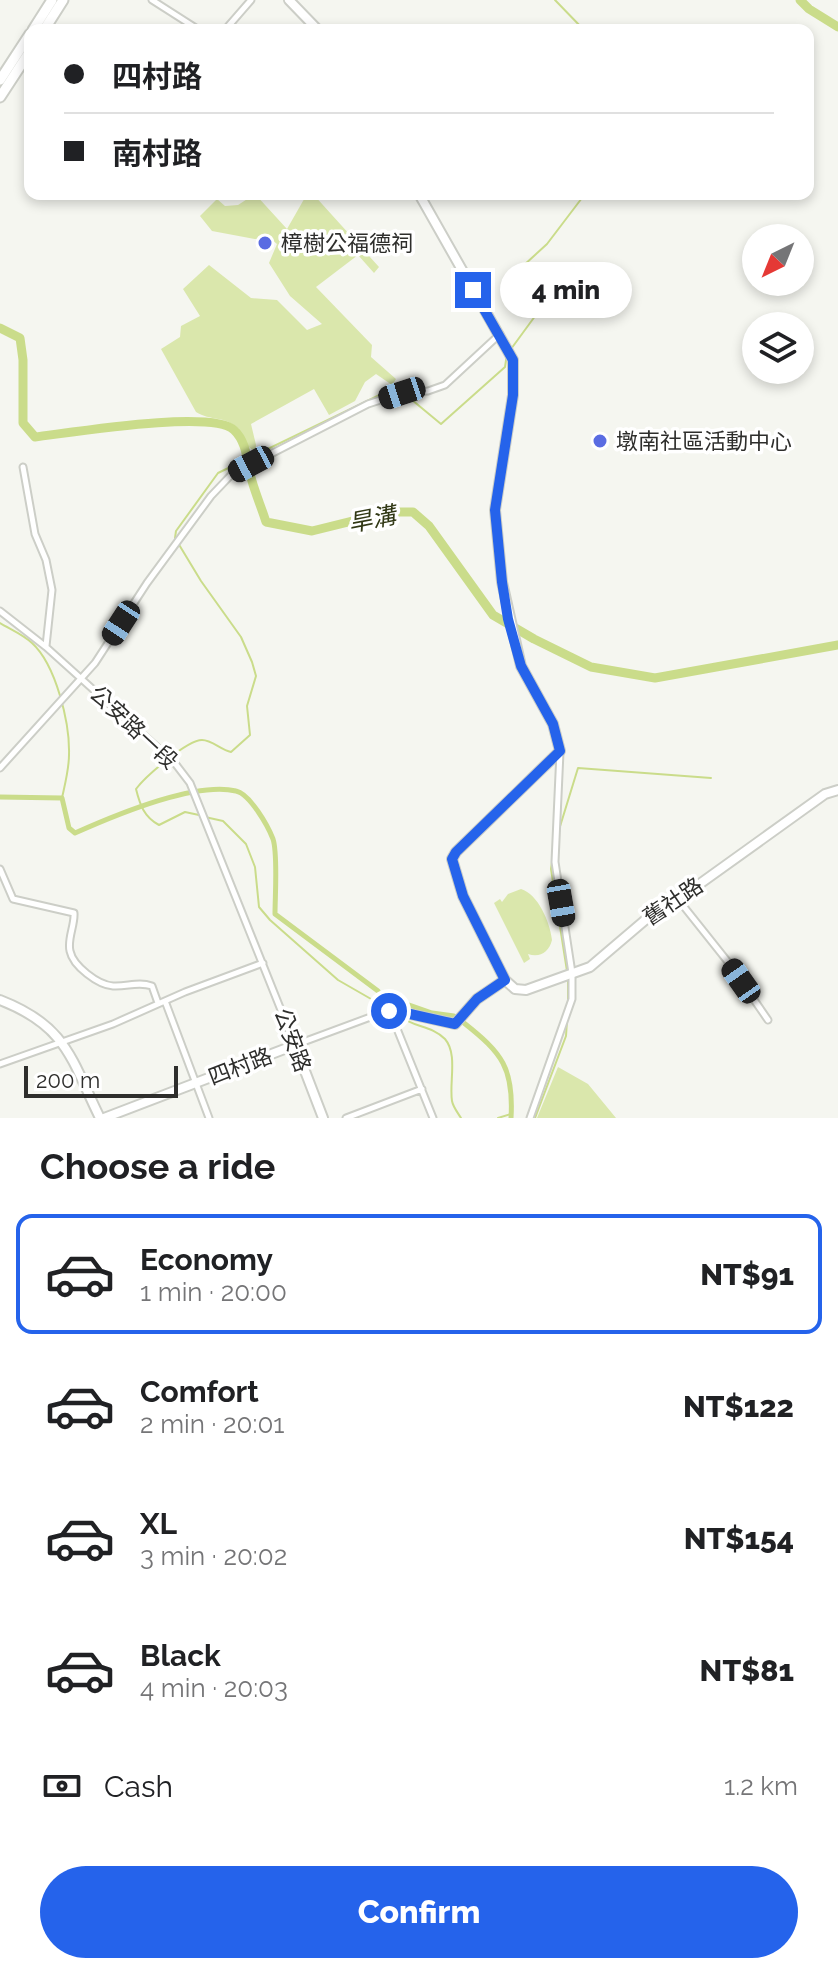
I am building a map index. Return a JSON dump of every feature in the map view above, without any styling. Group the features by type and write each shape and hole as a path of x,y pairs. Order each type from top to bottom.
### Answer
{"main road":[{"path":"36,24 52,0"},
{"path":"48,24 63,0"},
{"path":"0,97 7,69 24,43"},
{"path":"7,69 24,56"}],"street":[{"path":"152,0 190,24"},
{"path":"230,24 251,0"},
{"path":"289,0 312,24"},
{"path":"422,200 513,360 514,376 495,510 502,582 512,638 521,666 553,724 560,751 555,862 572,973 572,999 530,1118"},
{"path":"0,768 95,663 147,583 232,474 368,404 402,393 428,391 445,385 500,334"},
{"path":"23,467 35,534 46,560 52,590 46,647"},
{"name":"公安路一段","path":"0,611 82,678 174,762 190,783 263,963"},
{"path":"433,1118 391,1014 410,1014 455,1024 477,999 505,980 463,896 452,859 560,751"},
{"name":"舊社路","path":"505,980 515,989 526,990 590,967 647,917 825,794 838,790"},
{"path":"0,869 13,899 74,913 69,948 81,968 106,985 137,983 152,986 209,1118"},
{"path":"677,898 728,962 768,1020"},
{"path":"0,1064 113,1024 263,963"},
{"name":"公安路","path":"263,963 323,1118"},
{"path":"0,1000 54,1030 102,1118"},
{"name":"四村路","path":"102,1118 378,1011 384,1022 391,1014"},
{"path":"346,1118 422,1089"}],"green space":[{"path":"216,200 225,206 238,205 246,200 260,200 287,229 304,200 318,200 379,267 374,273 358,255 316,287 372,345 371,357 396,379 392,385 376,374 365,382 355,401 329,415 314,389 251,424 255,452 238,438 239,429 234,425 196,412 161,349 180,337 181,326 200,316 183,289 209,265 251,298 277,300 307,330 322,324 290,296 269,263 277,244 271,239 266,241 212,231 200,216"},
{"path":"521,889 533,897 542,910 552,940 546,951 528,954 530,959 524,963 494,903 500,899 502,902 508,894"},
{"path":"558,1067 588,1084 616,1118 537,1118"}],"waterway":[{"path":"555,0 578,24"},
{"path":"800,0 838,27"},
{"path":"511,349 541,308 522,278 523,266 547,244 580,200"},
{"name":"旱溝","path":"0,328 20,338 23,423 35,437 170,422 221,424 234,430 242,441 266,522 312,531 389,512 413,512 429,526 493,615 591,667 655,678 838,645"},
{"path":"406,395 441,424 505,367 507,354"},
{"path":"199,815 185,812 159,825 143,810 136,789 167,760 195,742 206,740 231,752 250,735 247,706 256,676 241,637 201,581 175,538 176,531 218,473 394,388 401,391"},
{"path":"0,623 32,643 55,680 69,742 62,798"},
{"path":"558,833 578,768 711,778"},
{"path":"0,797 62,798 69,828 75,833 177,795 219,789 241,793 258,811 275,846 275,914 378,991"},
{"path":"205,817 223,821 246,844 255,867 259,907 270,920 338,980 378,1003"},
{"path":"553,855 551,869 567,971"},
{"path":"568,977 568,1003"},
{"path":"392,999 432,1013 454,1016"},
{"path":"400,1016 440,1034 449,1045 452,1101 461,1118"},
{"path":"535,1118 566,1036 567,1021"},
{"path":"464,1023 488,1043 503,1063 510,1086 511,1118"},
{"path":"498,1118 511,1114"}],"place":[{"name":"樟樹公福德祠","path":"265,243"},
{"name":"墩南社區活動中心","path":"600,441"}],"route":[{"path":"389,1011 379,1006 376,1017 384,1022 391,1014 410,1014 455,1024 477,999 505,980 463,896 452,859 560,751 553,724 521,666 508,619 495,510 513,395 513,360 473,290"}]}
